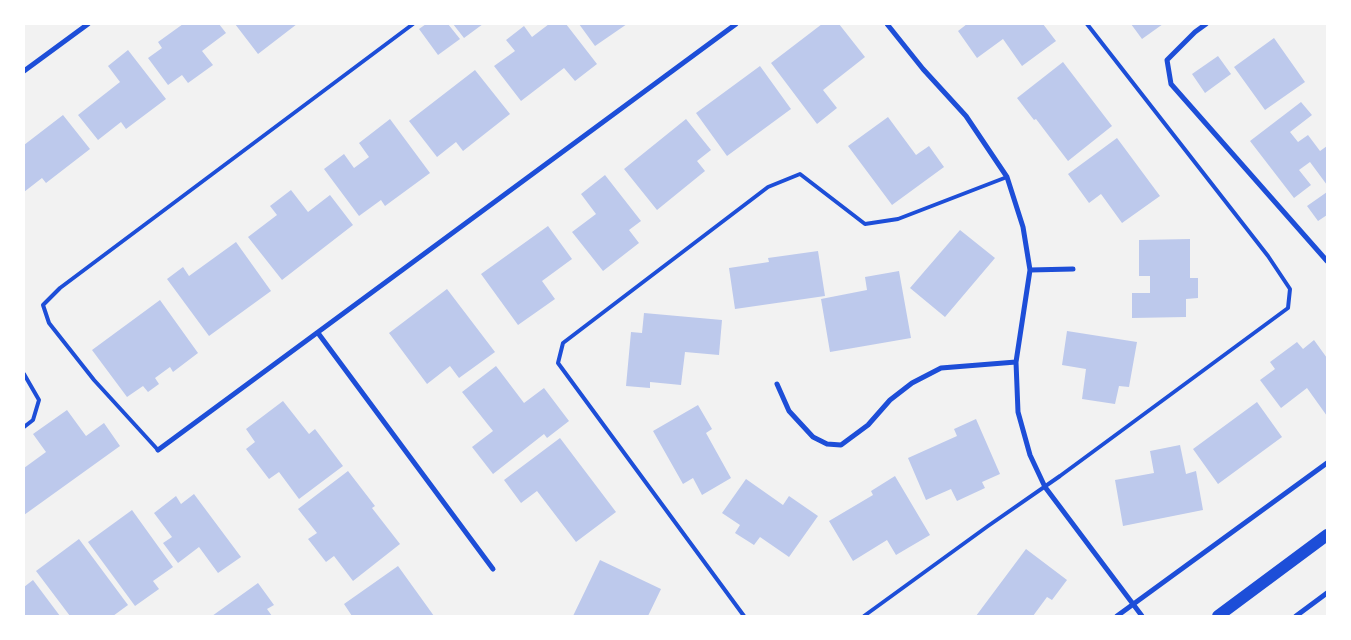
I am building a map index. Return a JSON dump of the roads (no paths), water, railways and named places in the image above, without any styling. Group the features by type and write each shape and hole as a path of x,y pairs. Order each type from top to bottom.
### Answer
{"main road":[{"path":"1218,616 1327,535"}],"street":[{"path":"24,71 88,24"},
{"path":"158,450 318,334 736,24"},
{"path":"887,24 923,69 966,116 1006,178 1023,227 1030,270 1016,362 1018,412 1030,455 1045,487 1142,616"},
{"path":"1206,24 1195,32 1167,60 1171,84 1327,260"},
{"path":"1030,270 1073,269"},
{"path":"318,334 493,569"},
{"path":"778,384 789,411 813,437 827,444 841,445 868,425 890,400 912,383 941,368 1016,362"},
{"path":"1117,616 1327,463"},
{"path":"1296,616 1327,593"}],"lane":[{"path":"158,450 94,380 49,323 44,305 60,288 413,24"},
{"path":"864,616 1045,487 1288,308 1290,289 1268,256 1086,24"},
{"path":"744,616 558,362 563,343 768,187 800,174 865,224 898,219 1006,178"},
{"path":"24,374 39,400 33,420 24,427"}]}
